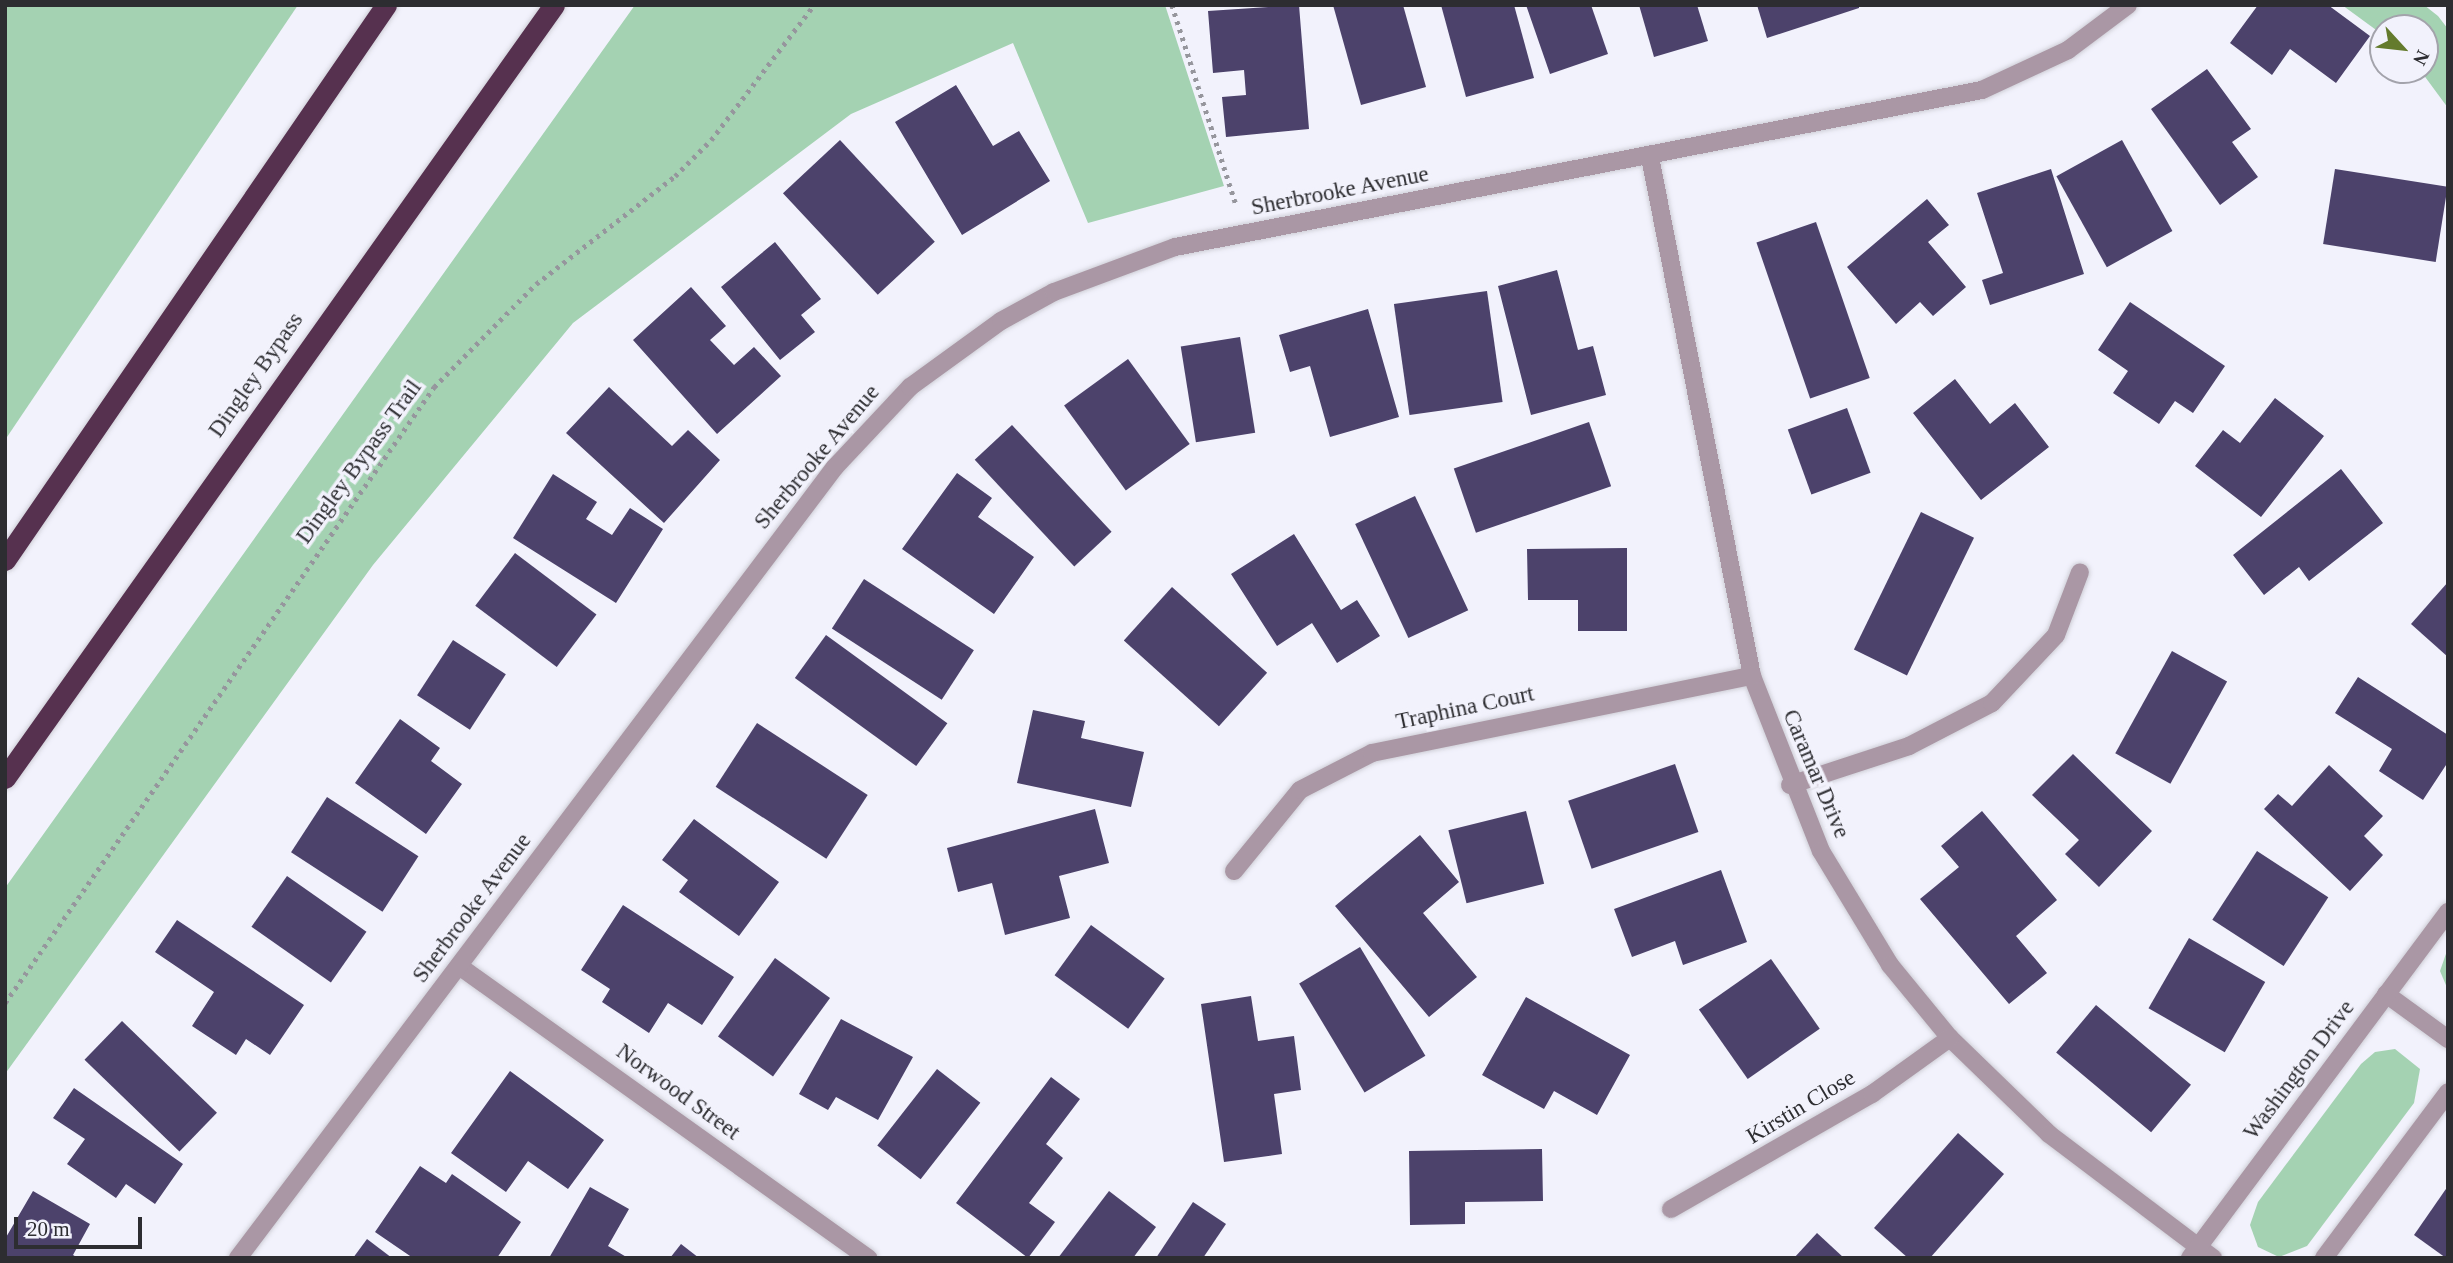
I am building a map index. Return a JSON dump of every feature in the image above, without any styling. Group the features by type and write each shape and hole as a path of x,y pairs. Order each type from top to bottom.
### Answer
{"highway":[{"path":"5,560 386,5"},
{"name":"Dingley Bypass","path":"5,778 554,5"}],"street":[{"name":"Sherbrooke Avenue","path":"238,1258 804,506 910,387 1054,292 1175,247 1650,157 1982,90 2068,50 2128,5"},
{"name":"Caramar Drive","path":"1650,157 1752,676 1790,785 1855,910 1950,1038 2049,1134 2194,1252 2213,1258"},
{"path":"1790,785 1909,746 1992,703 2056,635 2080,572"},
{"name":"Traphina Court","path":"1234,872 1300,790 1360,758 1752,676"},
{"name":"Washington Drive","path":"2194,1252 2448,912"},
{"name":"Norwood Street","path":"459,966 868,1258"},
{"path":"2386,994 2448,1039"},
{"name":"Kirstin Close","path":"1671,1209 1872,1094 1950,1038"},
{"path":"2323,1258 2448,1092"}],"path":[{"name":"Dingley Bypass Trail","path":"5,1003 434,387 536,284 675,176 711,140 814,5"},
{"path":"1172,5 1245,234"}],"green space":[{"path":"5,5 298,5 5,440"},
{"path":"635,5 1165,5 1224,186 1088,223 1013,43 851,114 573,323 373,565 5,1074 5,888"},
{"path":"2342,5 2424,5 2435,14 2369,14 2369,25"},
{"path":"2439,17 2448,29 2448,108 2430,84 2439,84"},
{"path":"2448,948 2448,990 2440,971"},
{"path":"2395,1049 2420,1069 2414,1103 2307,1246 2279,1257 2258,1247 2250,1225 2258,1202 2361,1064 2375,1052"}],"building":[{"path":"1299,5 1309,129 1226,137 1222,97 1246,95 1244,70 1213,73 1208,11"},
{"path":"1333,5 1403,5 1426,87 1361,105"},
{"path":"1441,5 1514,5 1534,78 1466,97"},
{"path":"1526,5 1591,5 1608,54 1550,74"},
{"path":"1639,5 1697,5 1708,41 1654,57"},
{"path":"1757,5 1859,5 1859,8 1767,38"},
{"path":"2258,5 2328,5 2369,35 2336,83 2290,49 2272,75 2230,43"},
{"path":"2207,69 2251,129 2232,142 2258,177 2220,205 2151,109"},
{"path":"956,85 993,146 1019,131 1050,181 962,235 895,122"},
{"path":"840,140 935,242 878,295 783,193"},
{"path":"2122,140 2172,231 2107,267 2056,176"},
{"path":"2051,169 2084,274 1990,305 1982,280 2003,273 1977,193"},
{"path":"2335,169 2448,187 2436,262 2323,244"},
{"path":"1927,199 1949,225 1928,242 1966,287 1933,316 1920,302 1896,324 1847,267"},
{"path":"1816,222 1870,378 1810,399 1756,243"},
{"path":"775,242 821,299 801,315 815,332 780,360 721,287"},
{"path":"1557,270 1578,350 1593,346 1606,395 1531,415 1498,286"},
{"path":"691,287 726,326 710,340 734,365 754,347 781,376 717,434 633,340"},
{"path":"1487,291 1503,402 1410,415 1394,304"},
{"path":"2130,302 2225,366 2193,413 2175,401 2159,424 2113,393 2128,371 2098,350"},
{"path":"1368,309 1399,417 1330,437 1310,366 1290,372 1279,335"},
{"path":"1240,337 1255,433 1196,442 1181,346"},
{"path":"1128,359 1190,444 1126,490 1064,405"},
{"path":"1955,379 1990,424 2015,403 2049,447 1981,500 1913,413"},
{"path":"609,387 672,446 688,430 720,460 664,523 566,433"},
{"path":"2275,398 2324,436 2261,517 2195,466 2223,430 2240,443"},
{"path":"1847,408 1871,473 1811,494 1788,430"},
{"path":"1589,422 1611,486 1476,533 1454,469"},
{"path":"1012,425 1112,532 1074,567 975,460"},
{"path":"2341,469 2383,523 2309,581 2299,567 2264,595 2233,555"},
{"path":"957,473 992,498 978,517 1034,557 994,614 902,549"},
{"path":"553,474 597,502 586,519 612,535 630,508 663,529 616,603 513,538"},
{"path":"1415,496 1468,610 1408,638 1355,524"},
{"path":"1921,512 1974,538 1907,675 1854,650"},
{"path":"1294,534 1341,610 1357,600 1380,636 1337,663 1312,623 1277,646 1231,574"},
{"path":"1627,548 1627,631 1578,631 1578,600 1528,600 1527,549"},
{"path":"515,553 596,614 557,667 475,606"},
{"path":"864,579 974,650 942,700 832,628"},
{"path":"2448,582 2448,657 2411,624"},
{"path":"1172,587 1267,673 1219,726 1124,641"},
{"path":"826,635 947,723 916,766 795,678"},
{"path":"453,640 506,674 470,730 417,695"},
{"path":"2172,651 2227,682 2170,784 2115,753"},
{"path":"2358,677 2448,735 2448,762 2423,800 2379,771 2392,749 2335,713"},
{"path":"1033,710 1085,721 1081,738 1144,752 1131,807 1017,783"},
{"path":"400,719 440,748 431,761 462,784 426,834 355,783"},
{"path":"757,723 868,795 826,859 716,787"},
{"path":"2073,754 2152,831 2099,887 2065,854 2079,840 2032,795"},
{"path":"1675,764 1698,832 1592,869 1568,801"},
{"path":"2329,765 2383,816 2364,836 2383,855 2350,891 2264,809 2278,794 2292,806"},
{"path":"327,797 418,856 382,912 291,852"},
{"path":"1095,809 1109,863 1059,876 1070,918 1005,935 992,883 958,892 947,848"},
{"path":"1526,811 1544,884 1467,903 1448,830"},
{"path":"1982,811 2057,900 2016,936 2047,973 2009,1004 1920,899 1959,867 1941,846"},
{"path":"694,819 779,882 739,936 679,892 688,880 662,860"},
{"path":"1420,835 1459,882 1423,913 1477,977 1429,1017 1335,906"},
{"path":"2257,851 2328,897 2284,966 2212,920"},
{"path":"1721,870 1747,942 1683,965 1675,941 1632,957 1614,909"},
{"path":"287,876 366,932 331,982 251,927"},
{"path":"623,905 734,977 702,1025 668,1003 649,1033 602,1002 610,989 581,970"},
{"path":"177,920 304,1005 270,1055 246,1039 236,1055 192,1026 214,992 155,952"},
{"path":"1091,925 1165,978 1128,1029 1055,975"},
{"path":"2189,938 2265,982 2225,1052 2148,1008"},
{"path":"1360,947 1425,1056 1365,1092 1299,984"},
{"path":"775,958 830,998 773,1076 718,1036"},
{"path":"1771,959 1820,1029 1748,1079 1699,1009"},
{"path":"1251,996 1258,1041 1294,1036 1301,1090 1274,1094 1282,1154 1224,1162 1201,1004"},
{"path":"1526,997 1630,1055 1597,1115 1554,1091 1544,1109 1482,1075"},
{"path":"2096,1005 2191,1085 2151,1132 2056,1052"},
{"path":"841,1019 913,1057 878,1120 836,1097 828,1110 799,1094"},
{"path":"122,1021 217,1113 179,1152 84,1060"},
{"path":"937,1069 980,1103 921,1179 877,1145"},
{"path":"510,1071 604,1140 568,1189 528,1161 506,1192 451,1153"},
{"path":"1051,1077 1080,1099 1046,1144 1063,1158 1029,1203 1055,1222 1028,1258 956,1203"},
{"path":"74,1088 183,1164 155,1204 126,1184 116,1198 67,1164 85,1139 53,1118"},
{"path":"1958,1133 2004,1174 1930,1258 1908,1258 1874,1228"},
{"path":"1542,1149 1543,1201 1465,1202 1465,1224 1410,1225 1409,1151"},
{"path":"420,1166 446,1183 452,1174 521,1222 497,1258 413,1258 375,1232"},
{"path":"2448,1186 2448,1258 2446,1258 2414,1235"},
{"path":"590,1187 629,1209 608,1246 628,1258 549,1258"},
{"path":"33,1191 90,1224 73,1255 78,1258 5,1257 5,1239"},
{"path":"1109,1191 1156,1227 1133,1258 1058,1258"},
{"path":"1193,1202 1226,1224 1203,1258 1156,1258"},
{"path":"1817,1233 1844,1258 1794,1258"},
{"path":"367,1239 392,1258 353,1258"},
{"path":"681,1244 699,1258 670,1258"}]}
